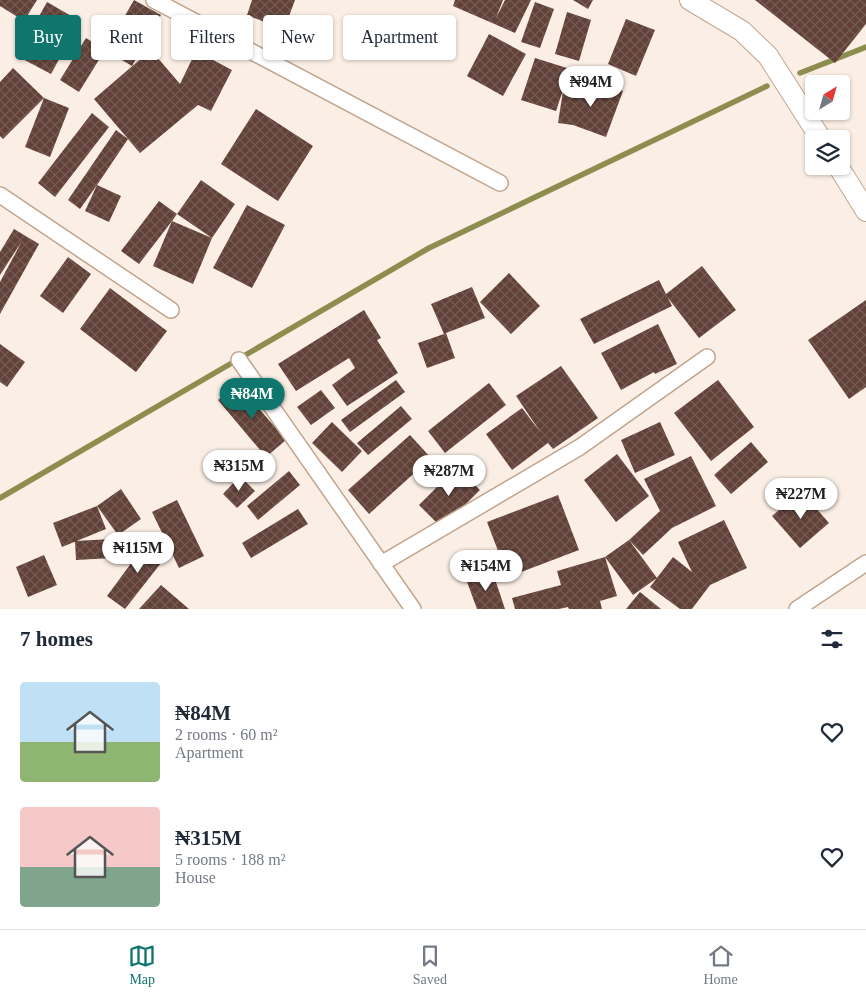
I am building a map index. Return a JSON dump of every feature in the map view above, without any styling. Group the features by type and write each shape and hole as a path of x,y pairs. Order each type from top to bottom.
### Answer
{"street":[{"path":"154,0 500,183"},
{"path":"690,0 742,30 768,56 815,130"},
{"path":"844,175 864,204"},
{"path":"0,194 171,310"},
{"path":"381,564 580,447 707,357"},
{"path":"239,360 413,609"},
{"path":"797,609 866,563"}],"building":[{"path":"0,0 37,0 28,15 15,15 0,6"},
{"path":"134,0 161,15 125,15"},
{"path":"252,0 295,0 290,15 263,15 263,21 253,17 253,15 247,15"},
{"path":"455,0 503,0 496,18 505,0 531,0 515,33 453,6"},
{"path":"573,0 593,0 588,9"},
{"path":"755,0 866,0 866,24 835,63"},
{"path":"47,2 70,15 40,15"},
{"path":"535,2 554,9 540,48 521,42"},
{"path":"567,12 591,20 579,61 555,54"},
{"path":"626,19 655,30 636,76 608,64"},
{"path":"489,34 526,54 503,96 467,76"},
{"path":"86,38 91,41 91,60 99,60 79,92 60,80 72,60 81,60 81,46"},
{"path":"535,58 570,69 556,111 521,100"},
{"path":"25,60 59,60 51,74"},
{"path":"122,60 135,60 132,66"},
{"path":"139,60 160,60 180,84 192,60 213,60 232,70 211,111 198,105 140,153 94,99"},
{"path":"13,68 44,98 3,139 0,136 0,82"},
{"path":"590,78 623,91 606,137 573,125 558,123 563,91 584,93"},
{"path":"44,98 69,108 50,157 25,147"},
{"path":"256,109 313,146 278,201 221,164"},
{"path":"92,113 109,127 55,197 38,183"},
{"path":"116,130 128,139 80,209 68,200"},
{"path":"201,180 235,204 212,238 177,214"},
{"path":"97,185 121,196 109,222 85,211"},
{"path":"159,201 177,214 139,264 121,251"},
{"path":"247,205 285,225 252,288 213,268"},
{"path":"172,221 212,238 193,284 153,266"},
{"path":"14,229 39,244 0,314 0,282 22,241 0,275 0,252"},
{"path":"68,257 91,274 63,313 40,296"},
{"path":"702,266 736,310 699,338 668,298 672,306 594,344 580,319 659,280 666,294"},
{"path":"509,273 540,306 511,334 480,302"},
{"path":"472,287 485,318 446,333 455,358 427,368 418,343 444,334 431,304"},
{"path":"110,288 167,331 136,372 80,329"},
{"path":"866,300 866,387 849,399 808,340"},
{"path":"364,310 381,338 377,340 398,373 347,406 332,385 355,368 349,358 296,391 278,364"},
{"path":"658,324 677,364 655,374 654,372 621,390 601,353"},
{"path":"0,344 25,362 7,387 0,382"},
{"path":"561,366 598,418 553,449 548,443 512,470 486,434 522,408 541,433 516,396"},
{"path":"396,380 405,392 350,432 341,420"},
{"path":"718,380 754,427 711,461 674,413"},
{"path":"237,383 286,440 266,457 218,400"},
{"path":"489,383 506,405 445,453 428,431"},
{"path":"321,390 335,408 311,425 297,407"},
{"path":"401,406 412,419 368,455 357,443"},
{"path":"332,422 362,451 342,472 312,443"},
{"path":"660,422 675,455 635,473 621,440"},
{"path":"410,435 431,458 369,514 348,490"},
{"path":"751,442 768,462 731,494 714,475"},
{"path":"617,454 649,496 616,522 584,480"},
{"path":"691,456 716,506 672,528 643,555 629,540 660,511 644,479"},
{"path":"457,467 480,490 442,528 419,505"},
{"path":"289,471 300,485 258,520 247,506"},
{"path":"240,476 255,491 237,508 223,494"},
{"path":"121,489 141,519 118,535 97,506"},
{"path":"801,491 829,523 800,548 772,516"},
{"path":"558,495 579,550 508,577 487,522"},
{"path":"177,500 204,556 179,568 152,512"},
{"path":"97,506 106,529 62,547 53,523"},
{"path":"298,509 308,524 251,558 242,543"},
{"path":"724,520 747,568 710,585 692,609 680,609 650,587 673,557 692,572 678,542"},
{"path":"130,538 131,557 76,560 75,541"},
{"path":"149,539 168,554 125,609 107,596"},
{"path":"629,540 657,578 633,595 605,557"},
{"path":"44,555 57,585 28,597 16,567"},
{"path":"605,557 617,596 600,601 602,609 569,609 568,607 559,609 515,609 512,598 561,585 557,571"},
{"path":"492,570 505,609 477,609 466,579"},
{"path":"161,585 189,609 139,609"},
{"path":"640,592 661,609 626,609"}],"waterway":[{"path":"800,73 866,47"},
{"path":"0,498 429,248 767,86"}]}
